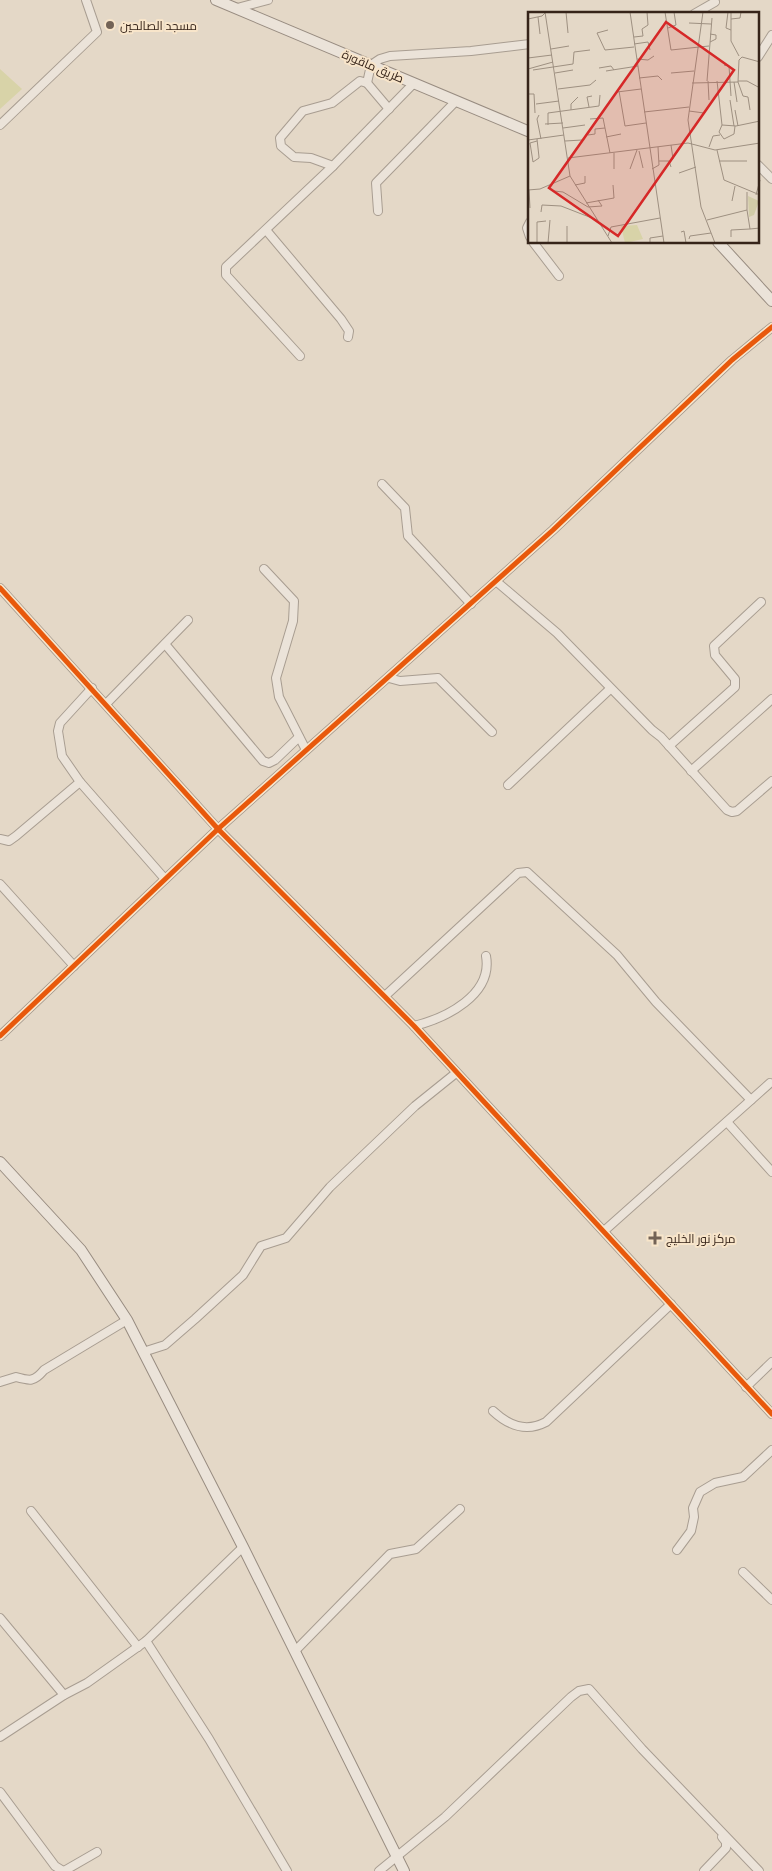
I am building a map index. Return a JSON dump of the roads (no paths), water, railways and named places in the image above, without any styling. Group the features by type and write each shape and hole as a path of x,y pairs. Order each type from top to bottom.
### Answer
{"street":[{"path":"0,125 97,32 86,0"},
{"name":"طريق ماقورة","path":"216,0 528,131"},
{"path":"237,8 268,0"},
{"path":"698,12 715,2"},
{"path":"760,54 772,35"},
{"path":"367,83 371,65 380,59 390,56 471,51 528,44"},
{"path":"334,166 310,158 294,158 281,146 280,138 303,111 332,103 360,81 367,83 389,109"},
{"path":"300,356 226,275 226,267 334,166 414,83"},
{"path":"378,211 376,183 456,101"},
{"path":"760,167 772,179"},
{"path":"266,230 341,319 348,331 348,337"},
{"path":"534,244 558,276"},
{"path":"720,244 772,301"},
{"path":"0,1036 218,829 497,582 732,360 772,327"},
{"path":"382,484 404,508 408,536 471,604"},
{"path":"264,569 294,601 293,621 276,678 279,697 306,750"},
{"path":"497,582 557,633 668,746 727,810 732,812 746,805 772,781"},
{"path":"0,588 218,829 414,1026 772,1414"},
{"path":"668,746 735,687 736,679 712,650 761,602"},
{"path":"106,704 188,620"},
{"path":"165,644 263,761 269,763 275,760 298,736"},
{"path":"389,678 400,681 438,678 492,732"},
{"path":"92,688 60,723 58,731 62,756 80,782 165,879"},
{"path":"508,785 610,689"},
{"path":"691,771 772,698"},
{"path":"0,839 9,840 16,836 80,782"},
{"path":"385,996 518,873 527,872 617,954 656,1002 751,1100"},
{"path":"0,884 74,966"},
{"path":"414,1026 446,1016 469,998 479,988 488,970 486,956"},
{"path":"143,1352 165,1345 196,1319 243,1275 262,1246 286,1238 330,1187 421,1101 456,1073"},
{"path":"604,1231 770,1083"},
{"path":"727,1122 772,1172"},
{"path":"0,1162 81,1250 127,1320 244,1547 404,1871"},
{"path":"493,1411 512,1425 531,1426 546,1422 671,1304"},
{"path":"0,1382 16,1377 27,1381 33,1380 44,1370 127,1320"},
{"path":"746,1387 772,1362"},
{"path":"677,1550 691,1531 694,1518 693,1508 700,1492 715,1483 743,1477 772,1450"},
{"path":"295,1650 390,1554 416,1549 460,1509"},
{"path":"31,1511 138,1647"},
{"path":"0,1737 64,1695 87,1683 146,1641 244,1547"},
{"path":"743,1572 772,1600"},
{"path":"0,1618 64,1695"},
{"path":"146,1641 209,1739 286,1871"},
{"path":"379,1871 445,1817 571,1697 584,1688 589,1689 759,1871"},
{"path":"0,1792 55,1866 63,1871 97,1852"},
{"path":"704,1871 726,1848 726,1842 718,1828"}],"place":[{"name":"مسجد الصالحين","path":"110,25"},
{"name":"مركز نور الخليج","path":"655,1238"}]}
